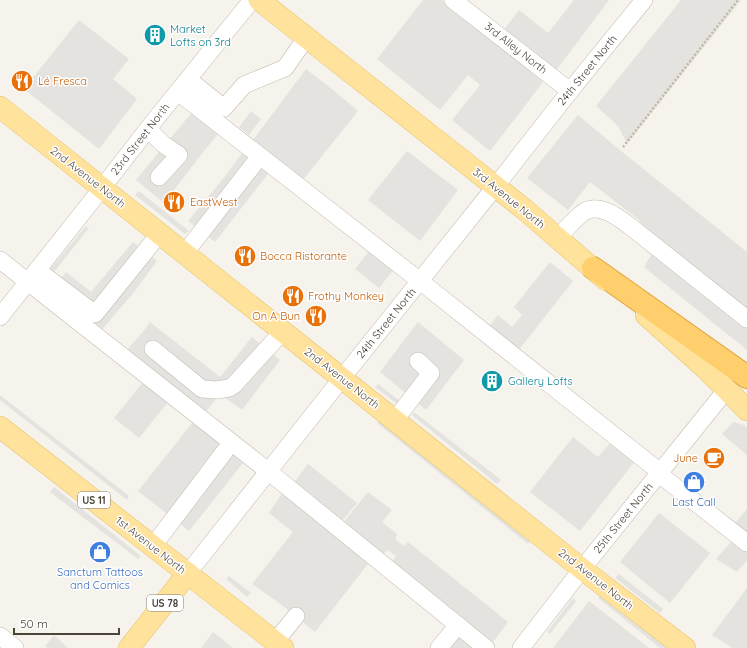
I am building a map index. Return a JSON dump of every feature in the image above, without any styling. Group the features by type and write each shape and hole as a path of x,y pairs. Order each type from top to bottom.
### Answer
{"highway":[{"path":"593,268 747,377"}],"main road":[{"name":"3rd Avenue North","path":"259,0 524,209 593,268 706,369 747,410"},
{"name":"2nd Avenue North","path":"0,107 582,569 685,648"},
{"name":"1st Avenue North","path":"0,427 279,645"},
{"name":"24th Street North","path":"129,648 188,573"}],"street":[{"name":"23rd Street North","path":"0,317 252,0"},
{"name":"24th Street North","path":"188,573 570,91 644,0"},
{"name":"3rd Alley North","path":"457,3 570,91"},
{"path":"183,85 224,108 244,85 285,68 306,38"},
{"path":"183,85 260,156 420,281 747,543"},
{"path":"148,129 163,144 179,155 159,177"},
{"path":"184,253 260,156"},
{"path":"558,238 580,214 587,210 604,210 631,227 747,319"},
{"path":"0,260 33,276 95,314 160,233"},
{"path":"33,276 268,471 353,544 458,625 477,642"},
{"path":"153,349 202,389 217,390 229,388 234,385 282,331"},
{"path":"395,420 431,373 418,361"},
{"name":"25th Street North","path":"521,648 582,569 727,390"},
{"path":"153,546 225,451"},
{"path":"279,645 296,616"},
{"path":"440,648 458,625"},
{"path":"0,636 15,648"}],"path":[{"path":"623,147 738,0"}],"shaded area":[{"path":"423,0 442,0 543,82 490,151 452,120 480,85 468,75 440,110 377,59"},
{"path":"574,0 609,0 555,72 502,32 519,10 548,33"},
{"path":"681,0 741,0 627,144 618,126 596,106"},
{"path":"79,20 129,59 113,79 137,99 99,149 24,89"},
{"path":"306,69 358,111 302,181 253,140"},
{"path":"195,109 221,130 164,203 136,180"},
{"path":"251,111 261,119 249,135 239,127"},
{"path":"578,115 747,252 747,350 644,267 656,247 638,219 590,182 568,210 527,178"},
{"path":"245,149 271,170 215,242 188,221 222,180"},
{"path":"407,151 458,190 420,241 368,200"},
{"path":"139,191 189,231 185,234 135,195"},
{"path":"86,226 89,228 54,272 50,269"},
{"path":"133,242 157,261 135,291 100,332 57,285 66,272 91,292"},
{"path":"370,250 394,269 379,288 355,269"},
{"path":"550,262 573,281 518,351 488,328 498,315 512,327 522,315 514,307"},
{"path":"150,322 220,377 252,337 280,360 242,410 220,394 205,413 125,352"},
{"path":"418,322 464,360 426,410 380,372"},
{"path":"144,381 169,401 139,438 114,418"},
{"path":"378,384 400,401 397,404 375,387"},
{"path":"0,395 129,496 127,500 0,400"},
{"path":"414,412 501,480 497,484 412,415"},
{"path":"380,420 531,540 528,544 377,423"},
{"path":"193,422 243,463 189,531 138,491"},
{"path":"733,422 744,425 747,428 747,455 722,434"},
{"path":"573,437 598,457 612,441 635,461 580,531 530,492"},
{"path":"308,464 357,503 341,522 293,484"},
{"path":"54,487 141,556 138,559 50,492"},
{"path":"283,492 371,560 315,632 279,603 252,584 293,532 269,513"},
{"path":"368,492 392,510 382,522 397,534 396,540 404,546 408,542 508,622 493,642 393,561 396,556 388,550 382,554 343,523"},
{"path":"747,509 747,560 737,572 716,559 732,541 725,535"},
{"path":"659,513 710,553 670,603 620,562"},
{"path":"619,574 663,609 660,613 615,578"},
{"path":"229,576 251,593 247,597 226,579"},
{"path":"747,588 747,648 733,648 712,635"},
{"path":"601,595 668,648 660,648 598,598"},
{"path":"573,598 576,601 550,634 547,632"},
{"path":"589,601 649,648 553,648"},
{"path":"458,630 481,648 444,648"},
{"path":"213,632 233,648 201,648"},
{"path":"54,635 68,648 47,648 45,646"}],"place":[{"name":"Market Lofts on 3rd","path":"155,35"},
{"name":"Lé Fresca","path":"22,81"},
{"name":"EastWest","path":"174,202"},
{"name":"Bocca Ristorante","path":"245,256"},
{"name":"Frothy Monkey","path":"293,296"},
{"name":"On A Bun","path":"316,316"},
{"name":"Gallery Lofts","path":"492,381"},
{"name":"June","path":"714,458"},
{"name":"Last Call","path":"694,482"},
{"name":"Sanctum Tattoos and Comics","path":"100,552"}]}
